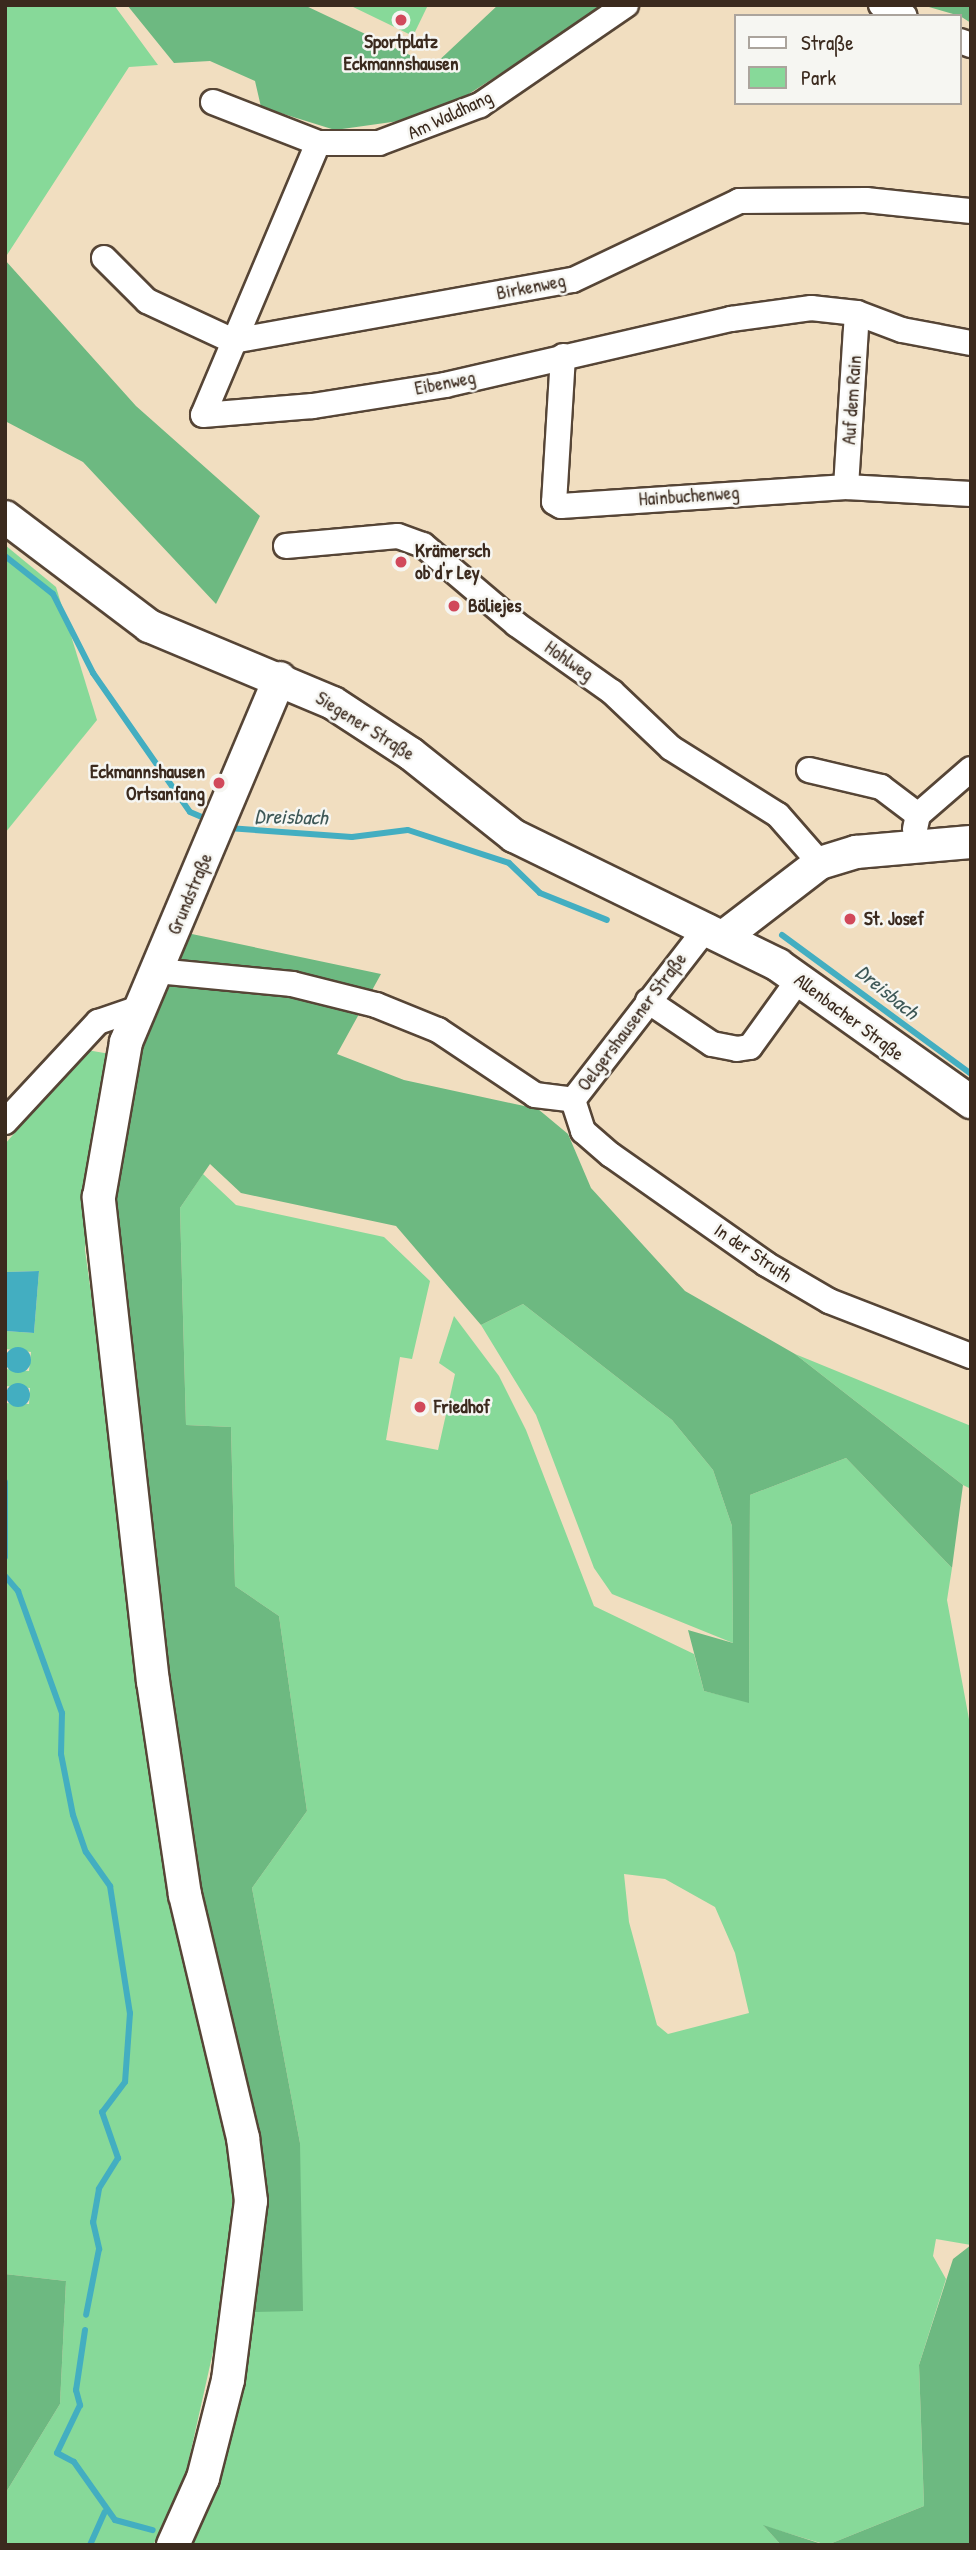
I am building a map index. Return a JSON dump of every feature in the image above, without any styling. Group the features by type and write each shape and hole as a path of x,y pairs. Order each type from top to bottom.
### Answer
{"main road":[{"name":"Siegener Straße","path":"5,517 149,626 280,678 333,703 411,754 514,836 717,930"},
{"name":"Grundstraße","path":"173,2545 188,2515 228,2381 251,2201 243,2138 185,1895 153,1682 102,1265 99,1197 108,1113 139,1009 212,845 280,678"},
{"path":"717,930 820,863 911,846 971,842"},
{"name":"Allenbacher Straße","path":"717,930 799,979 971,1102"}],"street":[{"name":"Am Waldhang","path":"213,102 318,143 379,143 433,126 480,105 626,5"},
{"path":"881,5 901,14"},
{"name":"Eibenweg","path":"318,143 203,415 392,394 731,319 811,308 857,313 902,330 971,343"},
{"name":"Birkenweg","path":"233,341 573,280 738,201 866,200 971,211"},
{"path":"104,258 147,301 233,341"},
{"name":"Auf dem Rain","path":"846,487 857,313"},
{"name":"Hainbuchenweg","path":"563,356 554,502 561,506 846,487 971,494"},
{"name":"Hohlweg","path":"286,546 398,536 424,545 516,624 612,692 671,748 778,815 820,863"},
{"path":"911,846 918,815 971,769"},
{"path":"809,770 881,787 918,815"},
{"name":"Oelgershausener Straße","path":"157,971 292,984 376,1005 438,1030 535,1096 573,1100 648,1001 717,930"},
{"path":"648,1001 712,1044 737,1049 750,1047 799,979"},
{"path":"5,1122 98,1022 139,1009"},
{"name":"In der Struth","path":"573,1100 583,1131 611,1155 765,1264 829,1301 971,1356"}],"green space":[{"path":"5,5 114,5 158,65 129,67 5,258"},
{"path":"127,5 304,5 433,66 498,5 607,5 461,99 399,121 335,130 261,107 255,81 210,61 174,63"},
{"name":"Sportplatz Eckmannshausen","path":"349,5 428,5 413,36"},
{"path":"922,5 971,5 971,23 962,17 962,14"},
{"path":"5,260 136,406 260,516 216,604 83,462 5,421"},
{"path":"5,545 56,587 97,720 5,833"},
{"path":"187,933 381,974 337,1054 404,1080 538,1109 568,1134 591,1188 685,1291 795,1354 963,1485 952,1568 846,1458 750,1495 749,1703 704,1691 688,1630 733,1643 732,1526 713,1470 672,1420 523,1304 481,1325 396,1226 241,1193 210,1164 180,1208 186,1425 231,1427 235,1586 279,1616 307,1811 252,1888 300,2143 303,2311 251,2312 257,2202 191,1890 110,1200 140,1035"},
{"path":"87,1050 110,1054 94,1129 85,1250 176,1899 232,2162 232,2267 181,2495 153,2545 5,2545 5,2494 60,2404 66,2281 5,2274 5,1403 29,1404 30,1388 5,1386 5,1369 29,1371 31,1352 5,1349 5,1331 34,1333 39,1271 5,1272 5,1144"},
{"path":"203,1174 236,1205 384,1237 430,1281 412,1359 400,1357 386,1440 438,1450 455,1374 439,1363 454,1316 499,1376 526,1430 594,1606 694,1654 704,1691 749,1702 750,1495 846,1458 952,1568 947,1600 971,1730 971,2245 936,2239 933,2256 946,2279 919,2365 924,2506 827,2545 764,2526 781,2545 185,2545 300,2143 252,1888 307,1811 279,1616 235,1586 231,1427 186,1425 180,1208","holes":["624,1874 665,1879 715,1907 735,1953 749,2013 668,2034 657,2025 629,1922"]},
{"path":"523,1304 672,1420 713,1470 732,1526 733,1643 612,1594 594,1568 536,1415 481,1325"},
{"path":"795,1354 971,1426 971,1489 963,1485"},
{"path":"971,2245 971,2545 827,2545 924,2506 919,2365 953,2259"},
{"path":"5,2274 66,2281 60,2404 5,2494"},
{"path":"763,2525 825,2545 781,2545"}],"water":[{"path":"39,1271 34,1333 5,1331 5,1272"},
{"path":"18,1347 27,1351 31,1360 27,1369 18,1373 9,1369 5,1360 9,1351"},
{"path":"18,1383 26,1387 30,1395 26,1403 18,1407 10,1403 6,1395 10,1387"}],"waterway":[{"name":"Dreisbach","path":"5,556 53,594 93,673 190,812 211,821"},
{"name":"Dreisbach","path":"228,828 352,837 408,830 509,863 540,893 607,920"},
{"name":"Dreisbach","path":"782,935 971,1074"},
{"path":"5,1482 5,1557"},
{"path":"5,1576 18,1591 62,1713 61,1754 73,1815 86,1852 110,1886 130,2013 125,2082 102,2112 118,2158 99,2189 93,2222 99,2249 86,2315"},
{"path":"85,2330 76,2390 80,2405 57,2453 74,2462 115,2520 153,2530"},
{"path":"90,2545 105,2512"}],"place":[{"name":"Sportplatz Eckmannshausen","path":"401,20"},
{"name":"Krämersch ob d'r Ley","path":"401,562"},
{"name":"Böliejes","path":"454,606"},
{"name":"Eckmannshausen Ortsanfang","path":"219,783"},
{"name":"St. Josef","path":"850,919"},
{"name":"Friedhof","path":"420,1407"}]}
